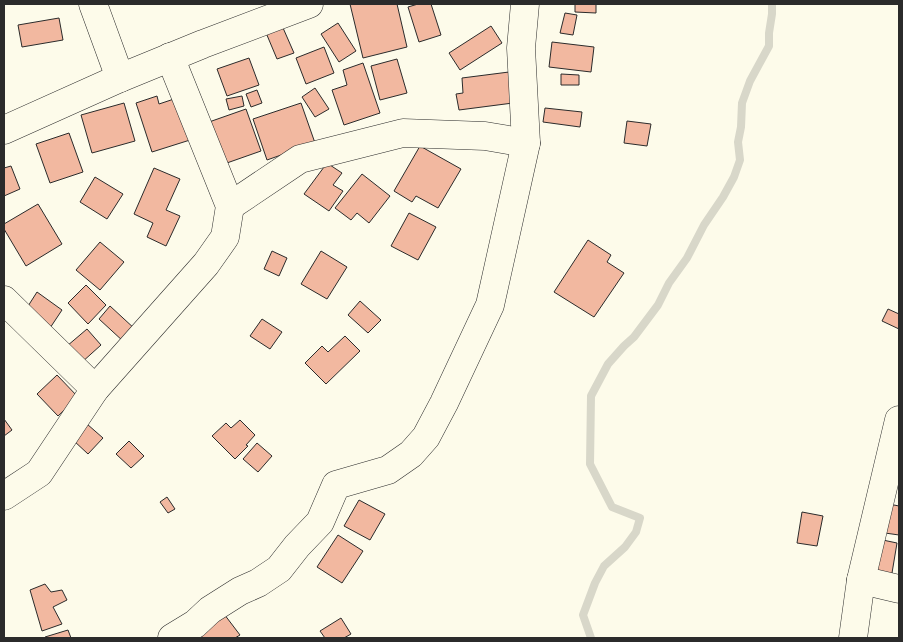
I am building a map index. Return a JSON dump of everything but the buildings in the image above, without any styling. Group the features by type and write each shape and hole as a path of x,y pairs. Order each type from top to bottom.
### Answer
{"street":[{"path":"93,4 120,78"},
{"path":"4,130 170,57 309,4"},
{"path":"172,638 195,624 240,591 258,583 279,569 320,522 336,485 388,470 411,454 426,436 444,403 490,304 526,143 521,48 525,4"},
{"path":"4,496 38,473 95,389 210,257 225,237 230,206 170,57"},
{"path":"230,206 300,159 403,133 484,136 526,143"},
{"path":"4,300 95,389"},
{"path":"853,638 861,580 899,420"},
{"path":"861,580 899,589"}],"waterway":[{"path":"591,638 583,615 595,583 604,566 625,547 636,532 640,518 612,507 590,464 591,396 608,364 634,337 658,305 669,283 687,258 704,225 734,177 740,160 738,142 742,103 750,81 769,46 772,4"}]}
